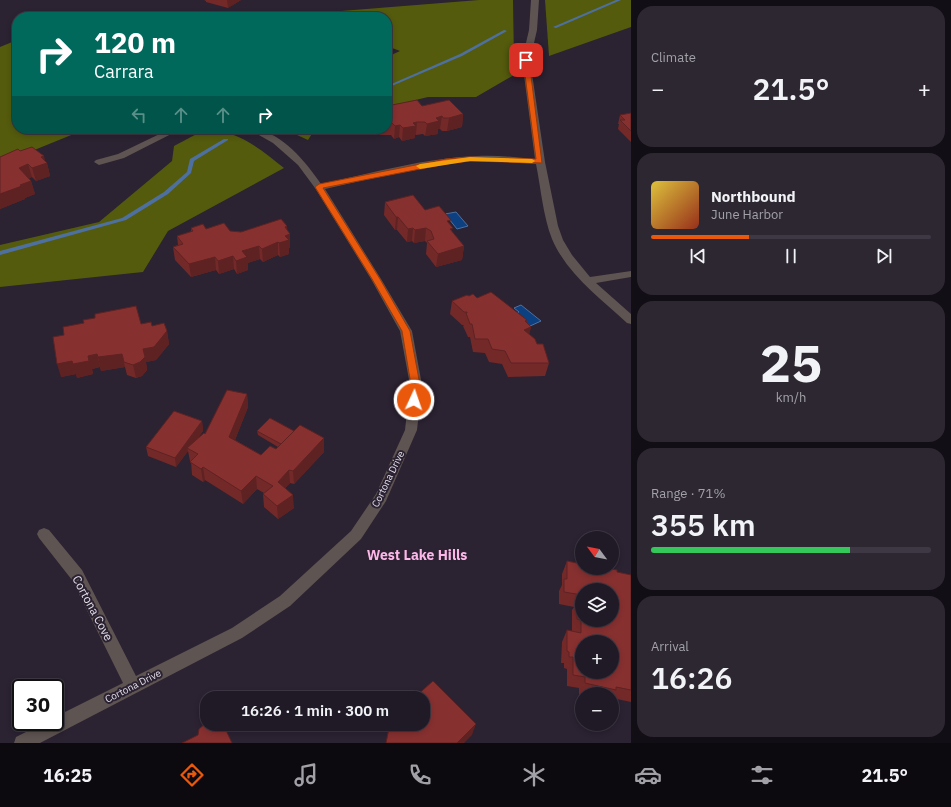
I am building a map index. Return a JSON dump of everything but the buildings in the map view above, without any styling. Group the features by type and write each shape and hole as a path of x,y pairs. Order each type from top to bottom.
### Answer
{"street":[{"path":"535,0 533,30 526,60 540,162 553,226 558,240 568,257 587,281 631,320"},
{"path":"99,162 121,156 166,134"},
{"name":"Cortona Drive","path":"22,743 237,632 285,600 356,535 381,497 411,430 416,385 406,331 376,279 319,187 301,163 289,151 276,141 262,134"},
{"path":"319,187 452,161 496,159 540,162"},
{"path":"587,281 631,274"},
{"name":"Cortona Cove","path":"44,534 77,575 133,686"}],"green space":[{"path":"479,0 513,0 514,62 519,72 476,97 428,97 392,106 392,55 400,51 392,48 392,12 329,12"},
{"path":"545,0 631,0 631,27 549,56"},
{"path":"12,42 12,134 74,134 0,164 0,47"},
{"path":"197,134 232,134 257,147 284,168 168,231 143,272 0,287 0,245 99,222 172,161 174,146"},
{"path":"295,134 312,134 308,140"}],"water":[{"path":"456,212 468,226 457,229 445,214"},
{"path":"521,305 541,321 528,327 513,315 519,312 514,308"}],"waterway":[{"path":"555,27 619,0"},
{"path":"392,85 461,55 505,31"},
{"path":"0,253 124,219 166,193 189,172 192,160 226,140"}],"slow traffic":[{"path":"420,166 470,159 532,161"}],"district":[{"name":"West Lake Hills","path":"417,555"}],"route":[{"path":"414,400 416,385 406,331 376,279 319,187 446,162 470,159 540,162 526,60"}]}
